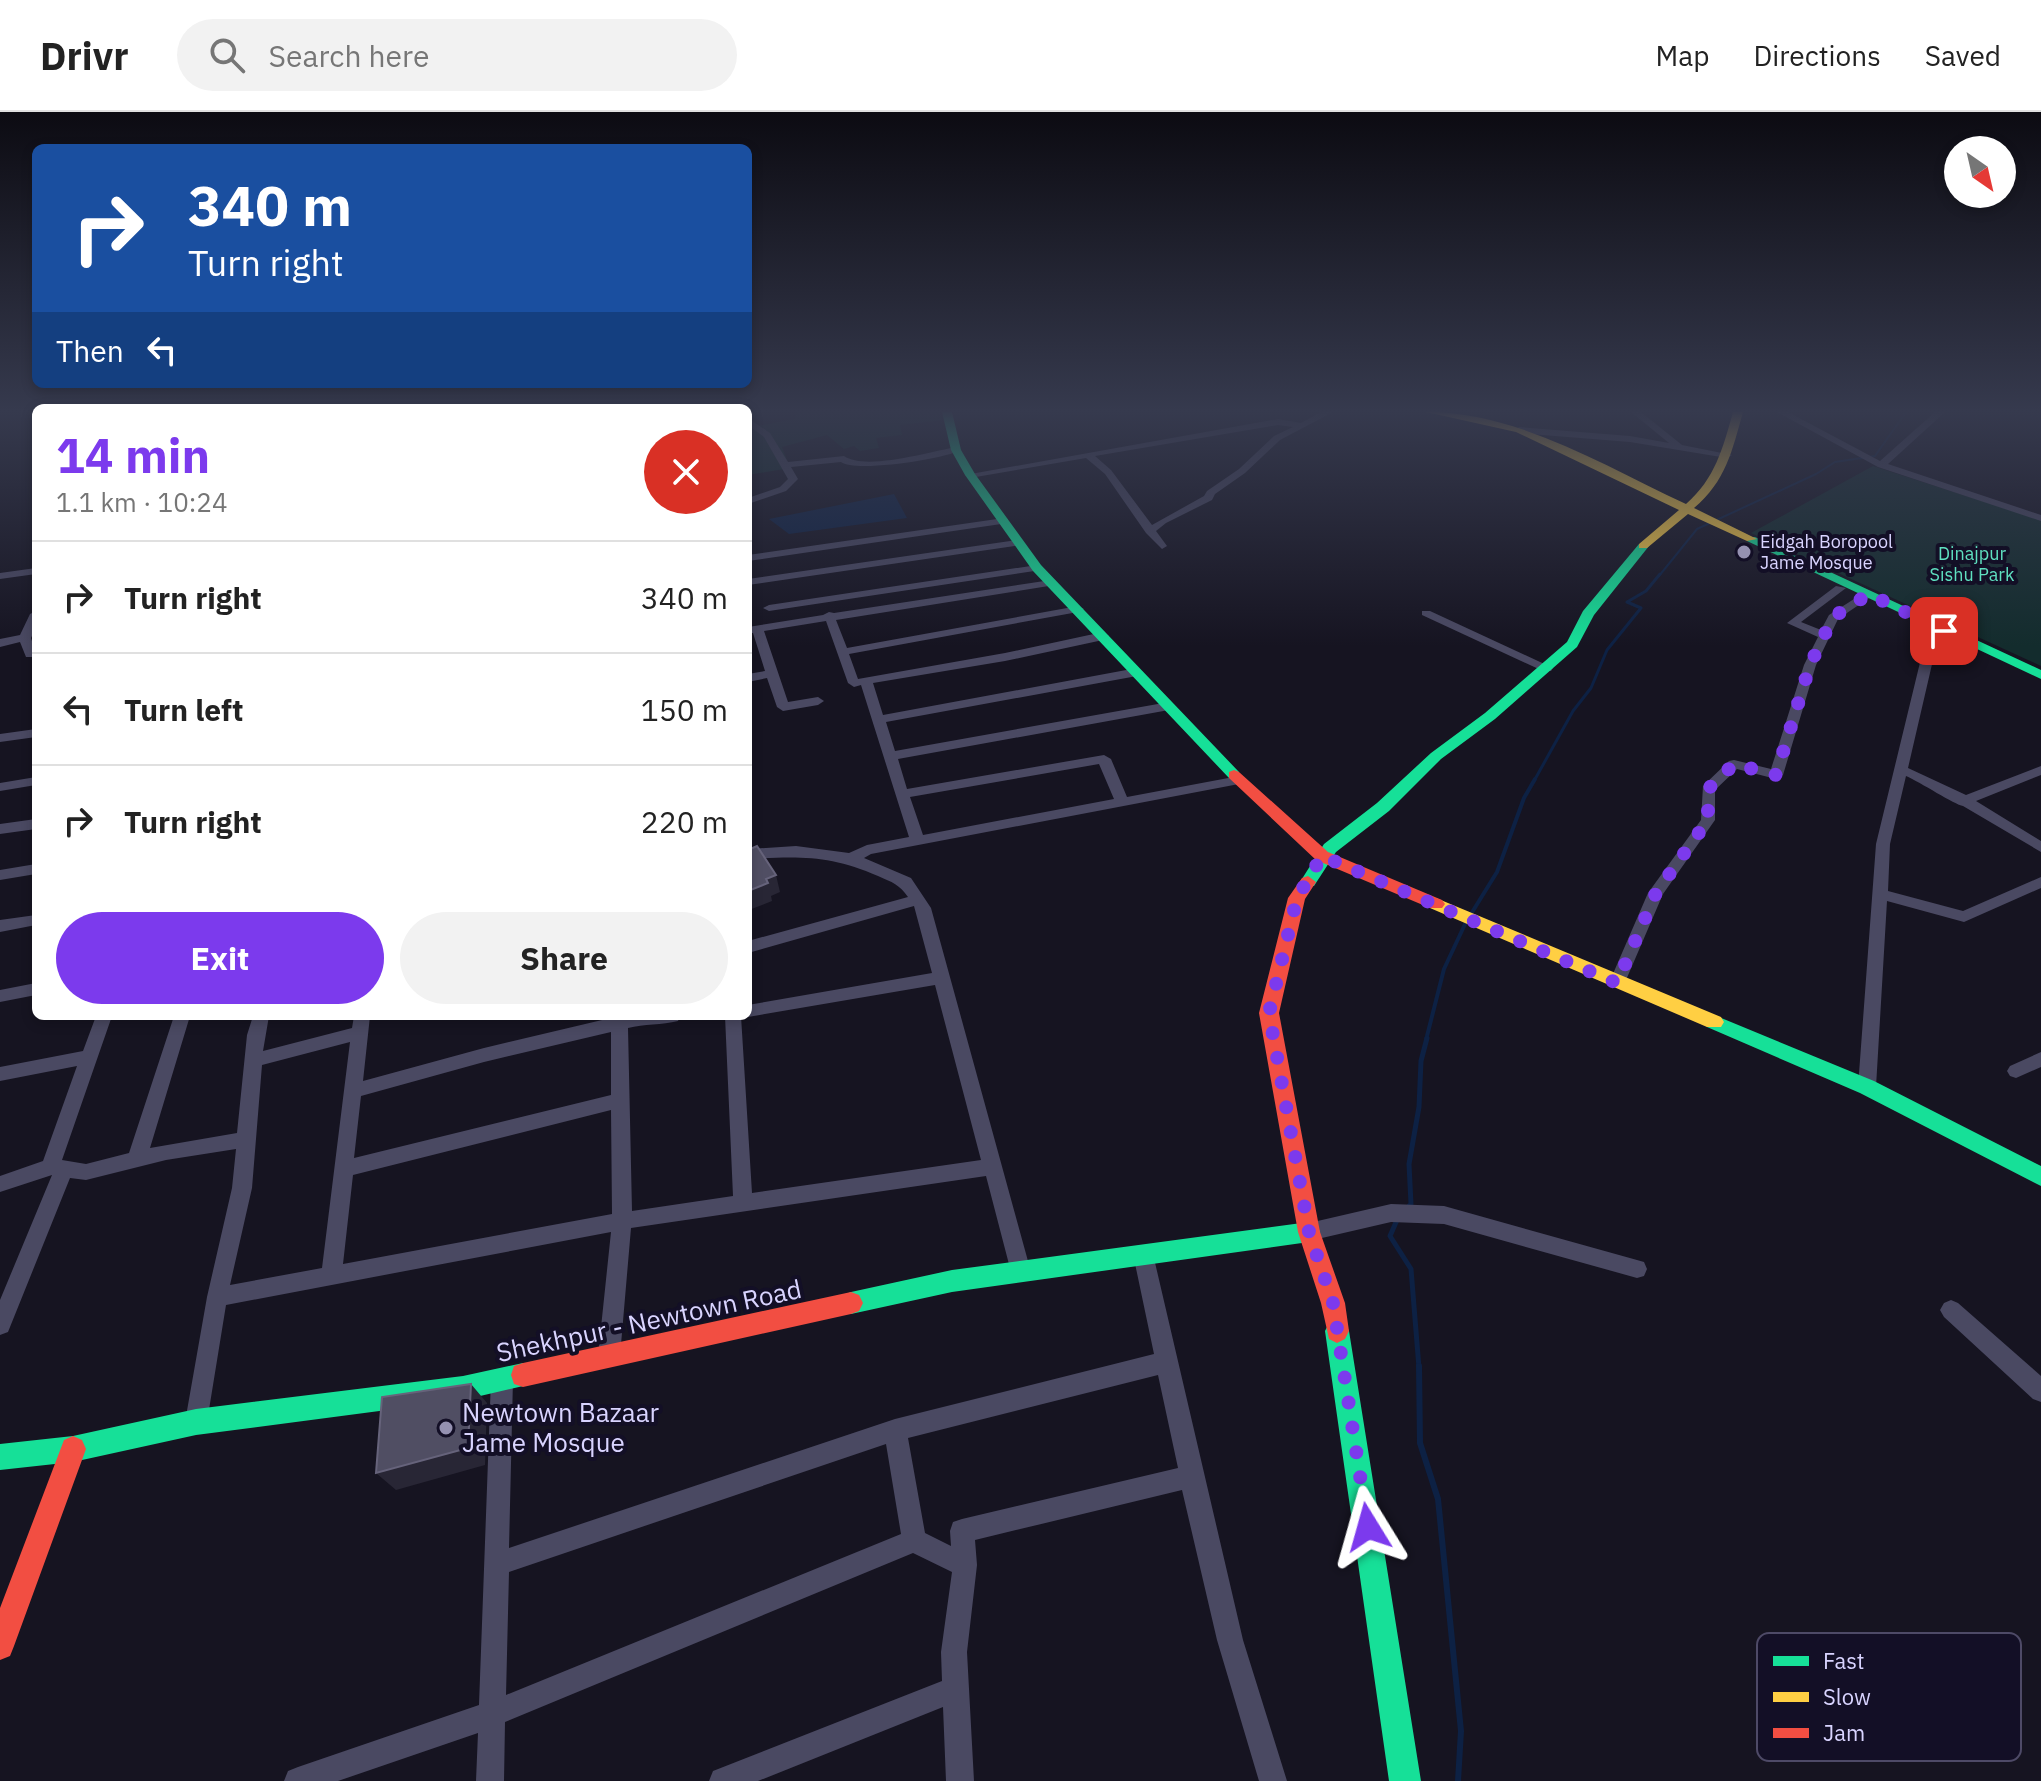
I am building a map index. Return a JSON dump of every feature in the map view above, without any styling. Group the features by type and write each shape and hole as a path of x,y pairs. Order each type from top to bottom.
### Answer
{"street":[{"path":"752,499 775,490"},
{"path":"981,490 1037,568 1239,780 1322,856 1452,914 1867,1087 2041,1177"},
{"path":"1121,490 1162,546"},
{"path":"1150,531 1162,521 1209,498 1215,490"},
{"path":"1648,490 2041,675"},
{"path":"1405,1781 1333,1303 1309,1232 1269,1013 1297,898 1322,856 1383,807 1436,756 1547,668 1572,644 1588,614 1645,544 1705,490"},
{"path":"1958,490 2041,518"},
{"path":"752,557 1004,521"},
{"path":"775,625 757,584 1017,543"},
{"path":"769,608 1037,568"},
{"path":"0,576 32,572"},
{"path":"818,701 783,707 753,629 1051,583"},
{"path":"1826,636 1793,623 1840,588"},
{"path":"1617,983 1656,893 1708,820 1708,789 1734,764 1776,775 1810,665 1833,617 1869,594"},
{"path":"842,652 1078,609"},
{"path":"1426,613 1547,668"},
{"path":"829,615 854,683 1005,657 1103,636"},
{"path":"30,654 25,638 32,623"},
{"path":"1867,1087 1883,844 1930,646 1944,631"},
{"path":"0,643 25,638"},
{"path":"878,720 1137,672"},
{"path":"752,677 772,673"},
{"path":"866,681 917,840"},
{"path":"890,756 1169,706"},
{"path":"0,738 32,734"},
{"path":"902,794 1104,759 1122,802"},
{"path":"1902,770 1935,782 1962,802 2041,847"},
{"path":"1962,802 2041,770"},
{"path":"851,858 867,850 1239,780"},
{"path":"0,787 32,782"},
{"path":"0,829 32,825"},
{"path":"752,854 796,851 851,858 906,882 918,900 923,908 1021,1272"},
{"path":"0,875 32,870"},
{"path":"1881,894 1964,917 2041,882"},
{"path":"752,946 918,900"},
{"path":"0,926 32,921"},
{"path":"752,1010 941,978"},
{"path":"0,996 32,990"},
{"path":"0,1325 57,1168 103,1020"},
{"path":"137,1159 181,1020"},
{"path":"196,1422 217,1297 242,1188 260,1020"},
{"path":"354,1091 484,1055 632,1020"},
{"path":"733,1020 743,1203"},
{"path":"609,1356 622,1221 619,1023"},
{"path":"254,1060 361,1024 331,1275"},
{"path":"0,1074 89,1057"},
{"path":"2016,1071 2041,1059"},
{"path":"344,1169 620,1100"},
{"path":"0,1184 57,1168 86,1172 137,1159 246,1139"},
{"path":"217,1297 622,1221 992,1167"},
{"path":"1309,1232 1391,1213 1444,1215 1637,1269"},
{"name":"Shekhpur - Newtown Road","path":"0,1457 73,1449 196,1422 463,1388 952,1281 1309,1232"},
{"path":"1143,1254 1230,1640 1273,1781"},
{"path":"1951,1310 2041,1391"},
{"path":"497,1564 895,1430 1166,1362"},
{"path":"490,1781 502,1379"},
{"path":"895,1430 914,1541"},
{"path":"0,1646 73,1449"},
{"path":"960,1781 954,1652 965,1565 962,1531 1191,1476"},
{"path":"298,1781 490,1715 914,1541 965,1565"},
{"path":"723,1781 956,1689"}],"green space":[{"name":"Dinajpur Sishu Park","path":"1830,490 1947,490 2041,520 2041,666 1751,533"}],"water":[{"path":"894,494 907,518 789,534 769,519"}],"building":[{"path":"757,846 776,875 766,879 768,883 752,889 752,848"},
{"path":"471,1384 468,1448 376,1473 382,1397"}],"waterway":[{"path":"1659,576 1697,529 1782,490"},
{"path":"1534,781 1573,711 1591,688 1607,650 1641,608 1627,602 1646,591 1660,574"},
{"path":"1471,914 1497,872 1524,798 1535,779"},
{"path":"1426,1040 1444,969 1466,922"},
{"path":"1408,1207 1411,1204 1409,1164 1419,1107 1421,1061 1427,1038"},
{"path":"1397,1220 1390,1236 1411,1269 1419,1368"},
{"path":"1419,1366 1420,1443 1438,1499 1461,1731 1458,1781"}],"traffic: fast":[{"path":"981,490 1037,568 1234,775"},
{"path":"1751,539 2041,675"},
{"path":"1308,882 1330,848 1383,807 1436,756 1490,716 1572,644 1588,614 1643,546"},
{"path":"1714,1022 1867,1087 2041,1177"},
{"path":"851,1303 952,1281 1309,1232"},
{"path":"1337,1331 1405,1781"},
{"path":"0,1457 73,1449 196,1422 463,1388 523,1375"}],"traffic: slow":[{"path":"1646,490 1751,539"},
{"path":"1643,546 1706,490"},
{"path":"1436,904 1714,1022"}],"traffic: jam":[{"path":"1234,775 1322,856 1436,904"},
{"path":"1308,882 1297,898 1269,1013 1309,1232 1333,1303 1337,1331"},
{"path":"523,1375 851,1303"},
{"path":"0,1646 73,1449"}],"place":[{"name":"Eidgah Boropool Jame Mosque","path":"1744,552"},
{"name":"Newtown Bazaar Jame Mosque","path":"446,1428"}],"route":[{"path":"1368,1527 1333,1303 1309,1232 1269,1013 1297,898 1322,856 1617,983 1656,893 1708,820 1708,789 1734,764 1776,775 1810,665 1833,617 1869,594 1944,631"}]}
